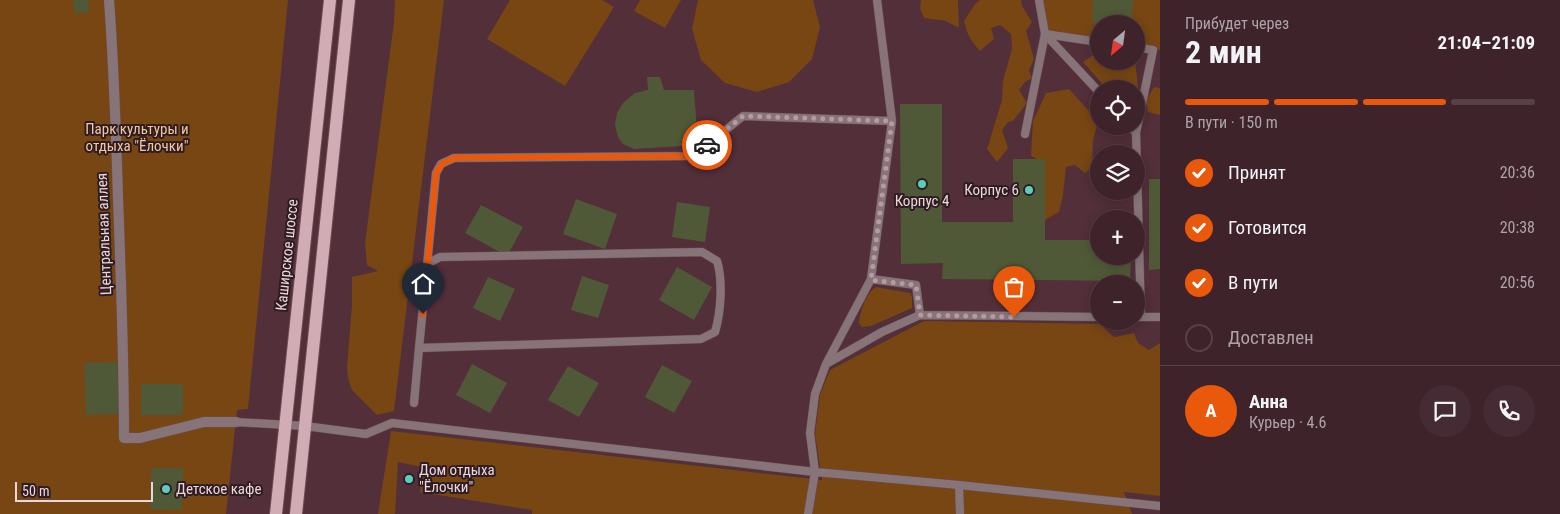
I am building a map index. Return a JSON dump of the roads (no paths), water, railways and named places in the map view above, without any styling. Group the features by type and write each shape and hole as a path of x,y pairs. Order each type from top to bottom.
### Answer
{"main road":[{"name":"Каширское шоссе","path":"276,514 330,0"},
{"path":"296,514 349,0"}],"street":[{"name":"Центральная аллея","path":"109,0 113,49 124,373 124,438 140,438 204,422 236,422"}],"lane":[{"path":"808,514 815,472 810,433 815,394 826,364 871,280 892,121 878,0"},
{"path":"1025,134 1045,34 1039,0"},
{"path":"1045,34 1090,41"},
{"path":"1045,34 1090,82"},
{"path":"1145,88 1156,50"},
{"path":"414,403 436,173 442,164 454,158 694,156 743,116 892,121"},
{"path":"1133,135 1138,275"},
{"path":"420,348 701,339 715,332 719,319 720,271 718,261 702,252 440,257 428,264"},
{"path":"871,280 916,285 920,315"},
{"path":"826,364 882,332 920,315 1090,317"},
{"path":"1145,317 1160,318"},
{"path":"236,422 285,424 366,434 392,424 815,472 1160,506"},
{"path":"959,485 960,514"}],"place":[{"name":"Корпус 4","path":"922,184"},
{"name":"Корпус 6","path":"1029,190"},
{"name":"Дом отдыха \"Ёлочки\"","path":"409,479"},
{"name":"Детское кафе","path":"166,489"}],"park label":[{"name":"Парк культуры и отдыха \"Ёлочки\"","path":"137,138"}]}
